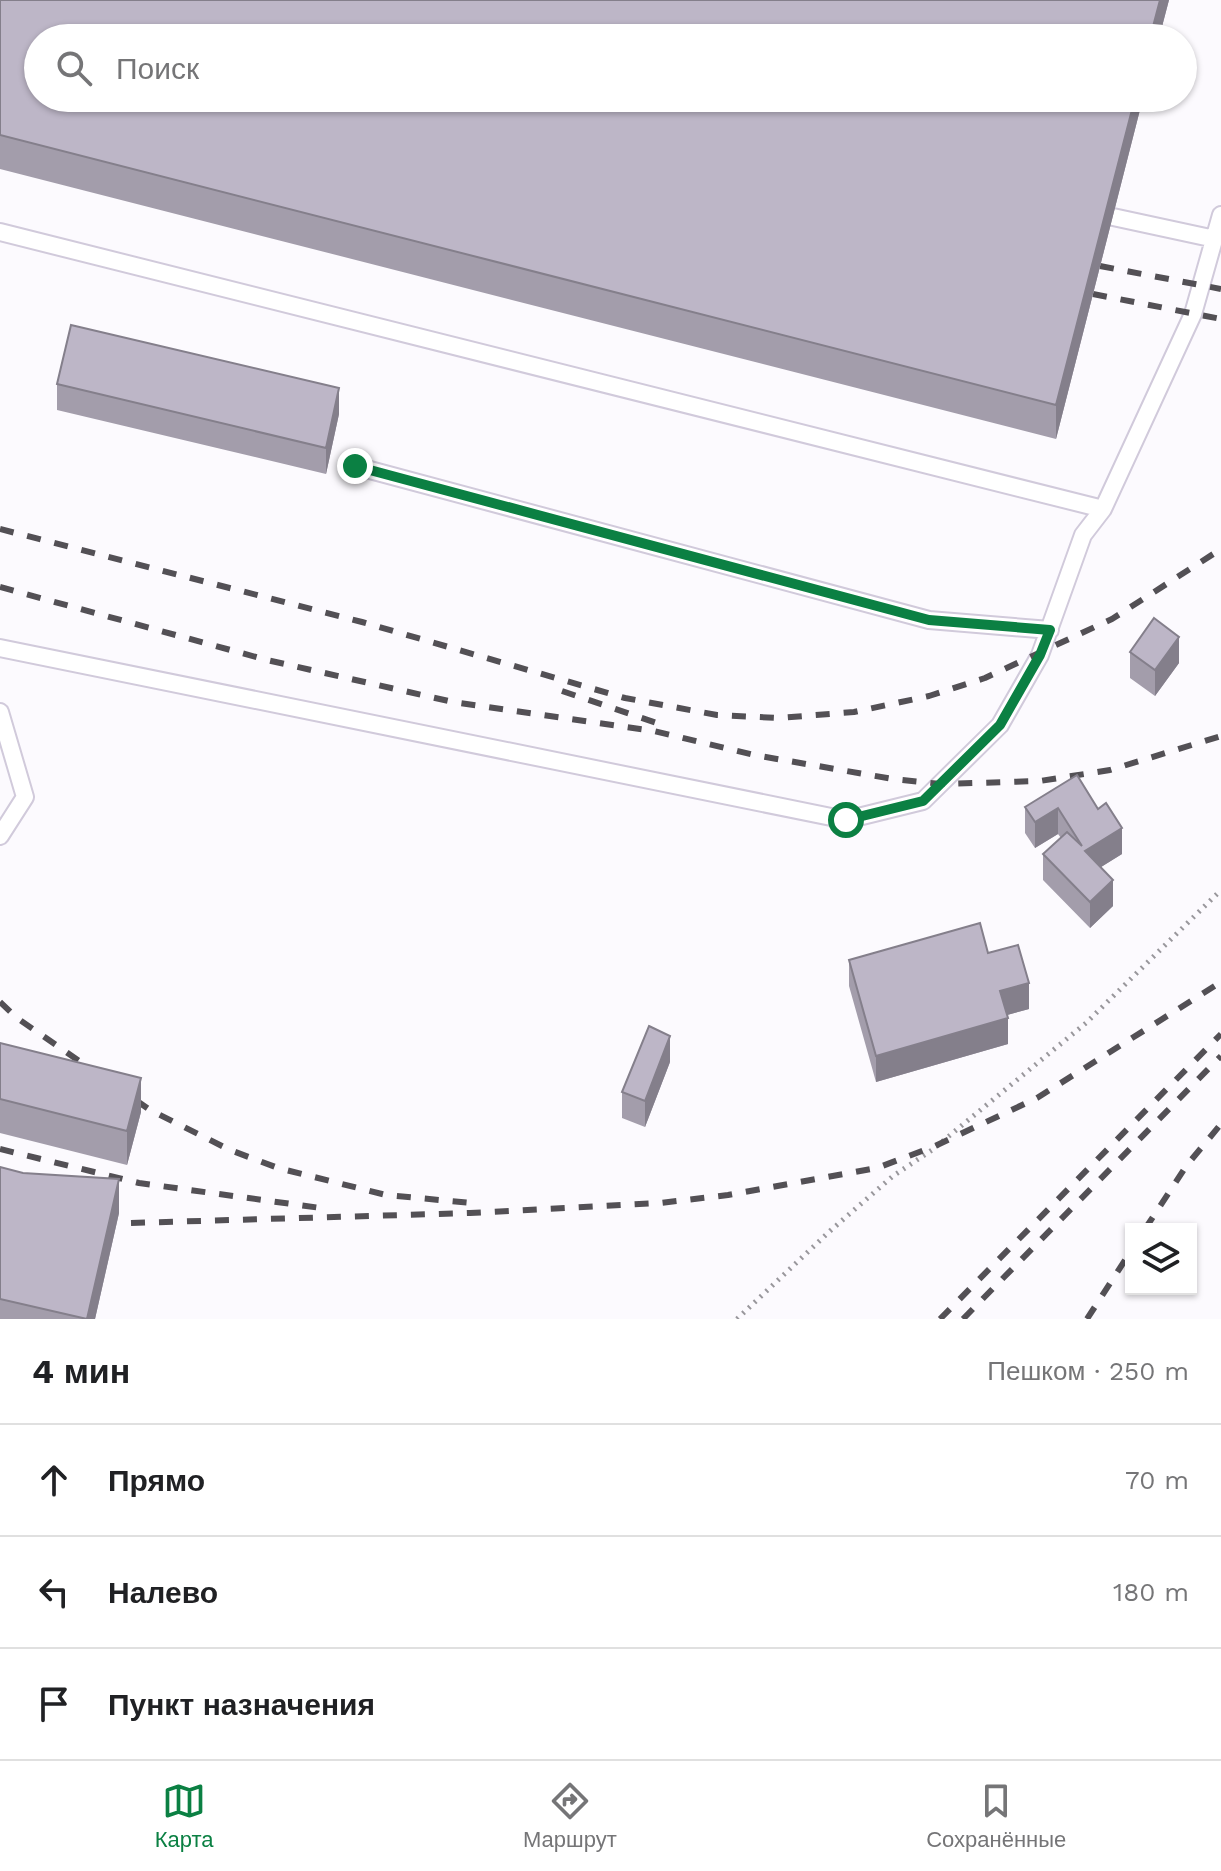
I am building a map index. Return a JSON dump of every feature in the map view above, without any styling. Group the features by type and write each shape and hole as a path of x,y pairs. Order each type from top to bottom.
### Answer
{"lane":[{"path":"0,648 846,820 923,801 1000,725 1040,655 1083,535 1103,509 1193,314 1221,215"},
{"path":"1113,217 1215,239"},
{"path":"0,232 1103,509"},
{"path":"355,466 929,620 1050,630"},
{"path":"0,712 25,797 0,836"}],"path":[{"path":"737,1319 893,1176 932,1150 1086,1023 1221,890"}],"building":[{"path":"0,0 1160,0 1154,24 24,24 24,112 1131,112 1056,405 0,135"},
{"path":"71,325 339,388 326,448 57,384"},
{"path":"1154,618 1179,637 1155,670 1130,652"},
{"path":"1077,775 1098,809 1106,803 1122,828 1085,851 1113,880 1090,902 1043,854 1067,832 1082,846 1058,808 1035,822 1025,807"},
{"path":"980,923 988,953 1018,945 1029,983 1000,991 1008,1018 876,1056 849,960"},
{"path":"649,1026 670,1036 645,1101 622,1092"},
{"path":"0,1043 141,1078 127,1131 0,1099"},
{"path":"0,1167 23,1173 119,1179 87,1319 0,1299"}],"railway":[{"path":"1100,266 1221,289"},
{"path":"1093,294 1221,319"},
{"path":"0,529 362,622 625,698 717,715 779,718 854,712 929,696 985,678 1112,619 1221,549"},
{"path":"0,587 267,660 453,702 654,731 754,755 893,779 941,784 1040,781 1110,770 1221,736"},
{"path":"562,691 657,723"},
{"path":"131,1223 470,1213 660,1203 728,1195 877,1168 935,1146 1037,1098 1221,982"},
{"path":"0,1002 17,1018 150,1110 230,1150 278,1168 386,1195 472,1203"},
{"path":"940,1319 1221,1034"},
{"path":"963,1319 1221,1056"},
{"path":"1149,1223 1187,1165 1221,1124"},
{"path":"0,1149 139,1183 328,1209"},
{"path":"1087,1319 1125,1260"}],"route":[{"path":"355,466 929,620 1050,630 1040,655 1000,725 923,801 846,820"}]}
